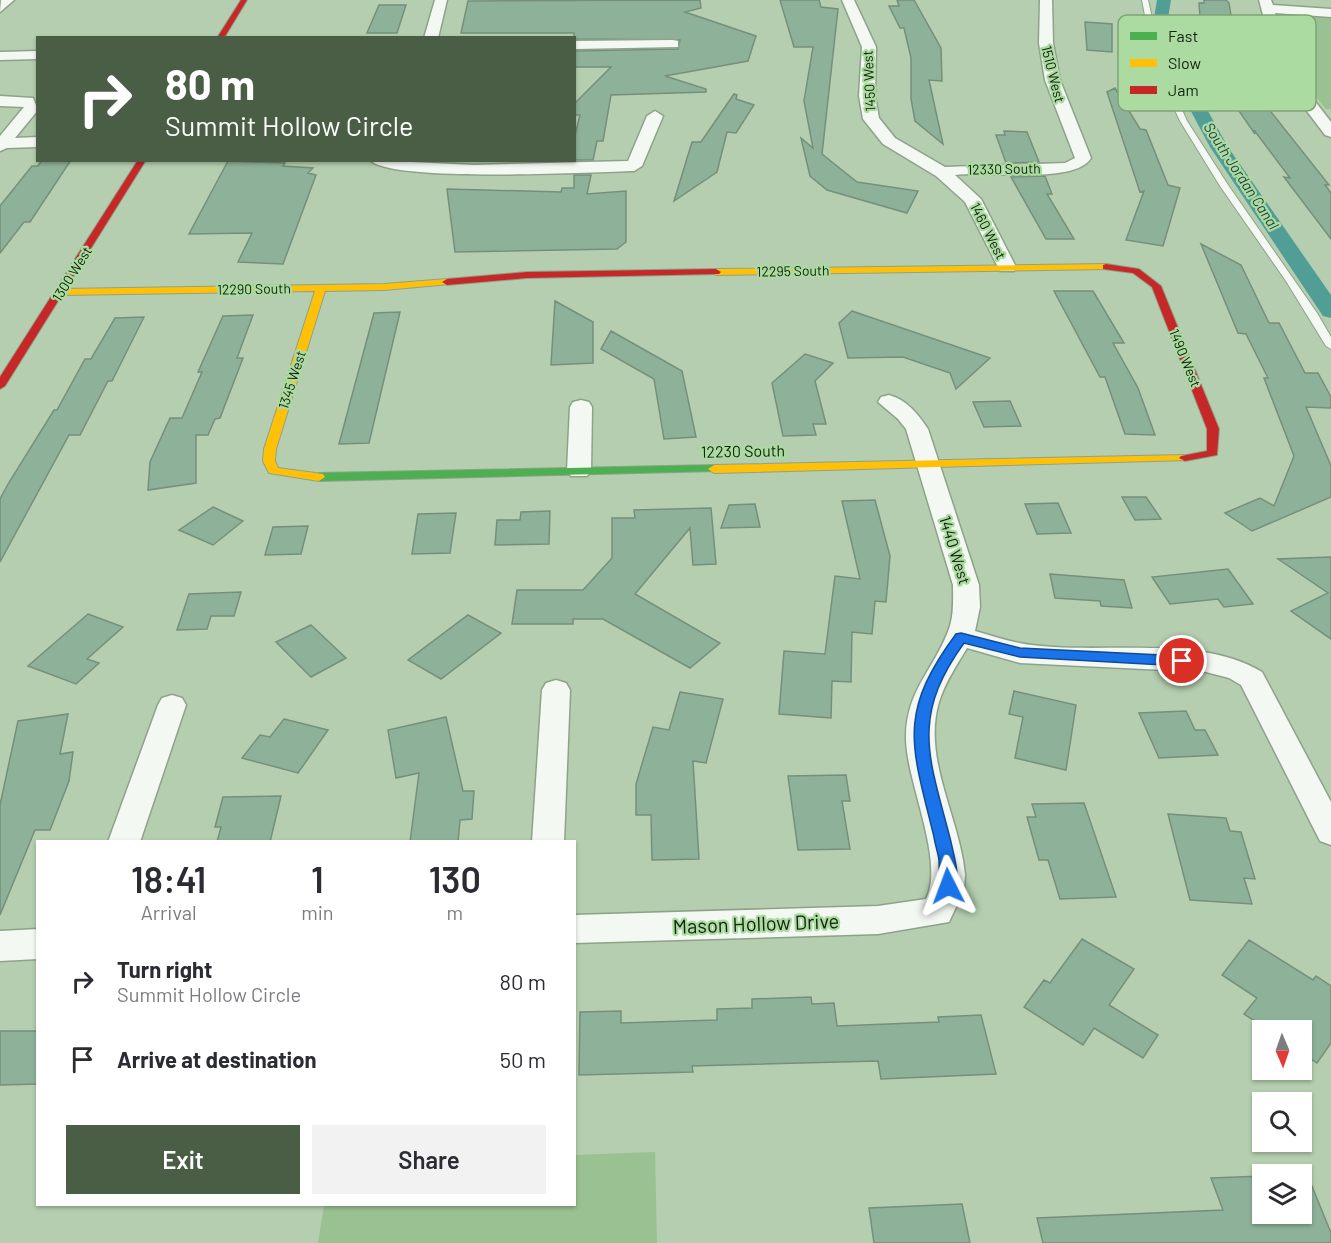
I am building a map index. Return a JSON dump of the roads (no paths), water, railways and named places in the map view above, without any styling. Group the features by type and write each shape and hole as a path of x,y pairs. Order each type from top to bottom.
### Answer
{"street":[{"path":"0,0 8,0"},
{"path":"0,8 8,0"},
{"path":"221,36 244,0"},
{"path":"432,36 441,0"},
{"name":"1450 West","path":"848,0 869,47 867,96 871,119 889,141 904,152 942,172"},
{"name":"1510 West","path":"1046,0 1043,33 1055,92 1084,155 1079,164 1065,168"},
{"path":"1266,5 1331,13"},
{"path":"576,45 673,44"},
{"path":"0,56 36,55"},
{"path":"0,101 28,101 32,107 2,144"},
{"path":"1315,111 1331,132"},
{"path":"404,162 474,170 634,166 655,116"},
{"path":"2,144 36,142"},
{"path":"882,157 904,152"},
{"name":"1300 West","path":"0,386 141,162"},
{"name":"12330 South","path":"942,172 961,169 1065,168"},
{"name":"1460 West","path":"942,172 972,198 1007,267"},
{"name":"12295 South","path":"447,282 527,275 1102,266 1138,270"},
{"name":"1490 West","path":"1138,270 1150,278 1156,286 1213,429 1215,442 1213,453"},
{"name":"12290 South","path":"61,292 321,288 447,282"},
{"name":"1345 West","path":"273,471 269,461 270,449 321,288"},
{"name":"1440 West","path":"890,402 906,414 916,429 966,585 969,602 967,620 961,638"},
{"path":"579,471 581,407"},
{"name":"12230 South","path":"273,471 318,477 1178,459 1213,453"},
{"path":"961,638 1020,653 1206,662 1239,670 1252,679 1331,832"},
{"name":"Mason Hollow Drive","path":"576,929 878,920 937,912 948,886 947,859 923,759 921,724 927,692 942,664 961,638"},
{"path":"548,840 556,690"},
{"path":"125,840 172,705"},
{"path":"0,946 36,944"}],"lane":[{"path":"1144,0 1146,15"},
{"path":"1179,111 1195,141 1312,312 1331,346"}],"waterway":[{"name":"South Jordan Canal","path":"1162,15 1164,0"},
{"name":"South Jordan Canal","path":"1199,111 1219,147 1331,311"}]}
